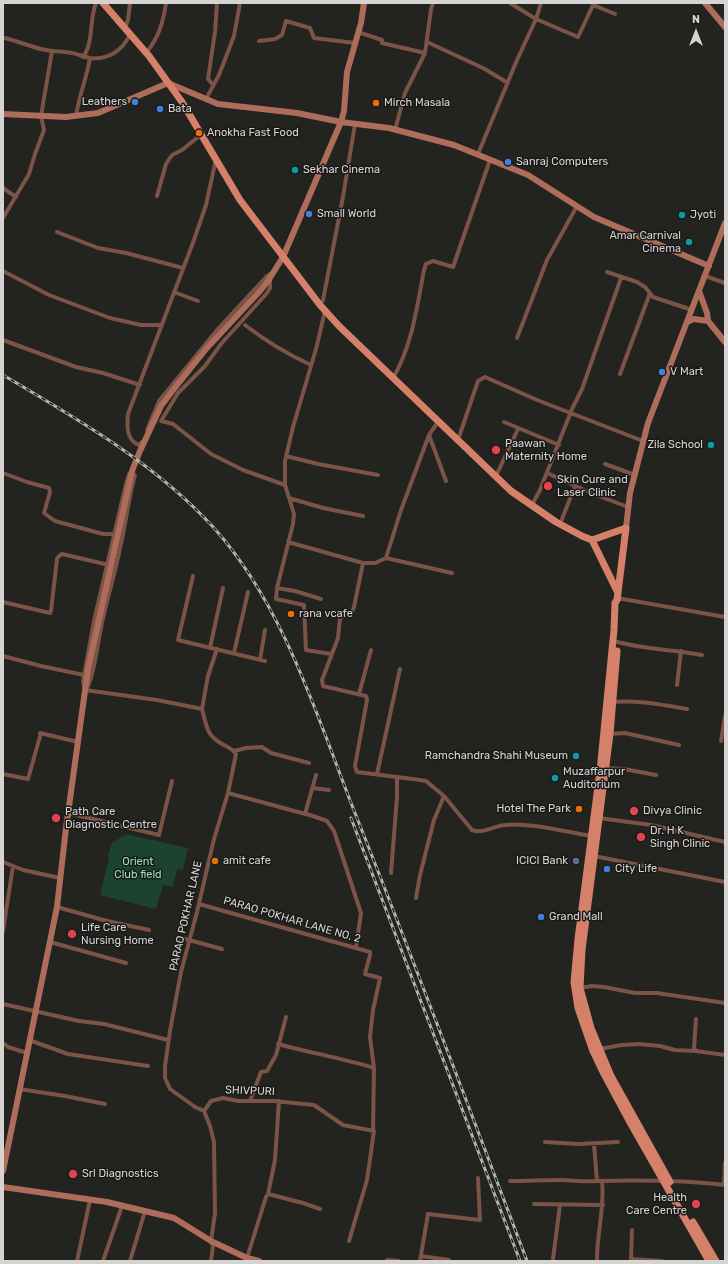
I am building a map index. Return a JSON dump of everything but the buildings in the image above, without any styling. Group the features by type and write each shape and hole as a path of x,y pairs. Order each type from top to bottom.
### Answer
{"main road":[{"path":"103,3 146,53 168,83 202,134 240,200 339,326 511,491 560,524 592,540 620,602 610,734 582,950 580,988 599,1049 611,1076 709,1261"},
{"path":"3,1170 57,907 68,813 88,669 132,471 161,406 211,344 242,312 271,277 284,257 341,122 344,111 348,72 364,3"},
{"path":"705,3 725,26"},
{"path":"3,114 66,117 98,113 168,83 218,104 297,113 341,122 395,130 454,145 478,154 528,176 594,217 709,266"},
{"path":"716,1261 630,1124 603,1072 593,1051 578,1008 574,982 575,961 600,771 614,630 615,603 618,597 630,493 648,423 725,223"},
{"path":"699,291 707,313 708,321 725,342"},
{"path":"687,322 694,319 708,321"},
{"path":"592,540 626,528"},
{"path":"3,1187 90,1200 174,1218 211,1241 247,1258 259,1261"}],"street":[{"path":"83,56 88,50 91,21 96,3"},
{"path":"125,28 128,20 130,3"},
{"path":"146,53 160,31 166,3"},
{"path":"213,85 208,79 215,32 217,3"},
{"path":"206,99 219,74 234,36 240,3"},
{"path":"395,130 405,93 425,53 433,3"},
{"path":"510,3 536,19 578,37 594,4 615,14"},
{"path":"478,154 523,46 536,19 541,3"},
{"path":"259,41 275,39 282,35 286,21 310,28 314,38 355,43"},
{"path":"358,32 382,40 382,43 425,53"},
{"path":"5,38 40,49 74,53 90,58 114,54 127,42 130,34"},
{"path":"427,42 483,68 508,83"},
{"path":"3,218 29,174 44,130 41,116 52,51"},
{"path":"76,116 78,102 90,58"},
{"path":"331,654 306,650 304,605 276,599 277,588 294,514 285,485 286,456 311,365 323,307 323,300 343,197 354,124"},
{"path":"158,196 166,164 172,155 182,150 202,134"},
{"path":"216,159 206,205 128,414 127,428 131,439 139,445 141,444 159,401 218,329 267,276 271,277 270,288 267,293 221,344 205,366 178,393 161,421 174,424 212,454 243,470 285,485"},
{"path":"393,378 404,356 416,313 426,264 433,261 453,267 490,160"},
{"path":"3,188 16,197"},
{"path":"518,338 547,260 577,206"},
{"path":"57,232 98,248 126,253 183,268"},
{"path":"3,271 49,295 110,318 141,325 162,325"},
{"path":"607,272 637,282 645,287 653,297 692,310"},
{"path":"705,276 725,283"},
{"path":"532,505 559,445 592,363 622,278"},
{"path":"174,292 198,301"},
{"path":"620,374 650,293"},
{"path":"245,325 285,353 311,365"},
{"path":"3,340 76,367 103,373 140,385"},
{"path":"458,440 478,381 485,377 571,414 643,441"},
{"path":"386,558 401,510 429,435 438,422"},
{"path":"504,422 559,445"},
{"path":"496,476 518,429"},
{"path":"429,435 446,481"},
{"path":"286,456 318,464 378,475"},
{"path":"605,464 635,475"},
{"path":"547,473 628,507"},
{"path":"3,474 49,488 50,492 44,513 55,520 103,534 123,534"},
{"path":"129,474 135,475 116,567 101,626 91,679 86,690 83,681 94,621 129,474"},
{"path":"560,524 576,486"},
{"path":"289,498 323,508 362,516"},
{"path":"288,542 363,563 375,563 386,558 452,573"},
{"path":"3,602 50,613 52,611 58,559 62,554 116,567"},
{"path":"363,563 354,607 352,612 340,618 338,638 322,680 323,686 366,696 367,700 355,766 357,772 426,781 444,796 472,830 478,832 503,825 516,824 591,836"},
{"path":"194,576 178,640 264,661"},
{"path":"210,648 223,588"},
{"path":"277,588 295,591 321,599"},
{"path":"234,654 248,592"},
{"path":"618,597 725,617"},
{"path":"260,660 266,630"},
{"path":"617,642 636,647 681,651 702,655"},
{"path":"217,649 208,676 202,709 210,735 234,751 246,748 262,747 271,753 309,763"},
{"path":"359,694 371,650"},
{"path":"677,685 681,651"},
{"path":"3,656 84,675"},
{"path":"377,774 400,669"},
{"path":"86,690 157,700 202,709"},
{"path":"612,702 659,704 688,709"},
{"path":"721,740 725,716"},
{"path":"3,774 28,779 39,733 78,742"},
{"path":"610,734 625,734 679,745"},
{"name":"PARAO POKHAR LANE","path":"204,1111 173,1092 167,1084 164,1073 168,1040 181,972 214,839 228,793 236,754 234,751"},
{"path":"606,768 624,769 656,775"},
{"path":"305,814 316,775"},
{"path":"391,873 397,797 397,777"},
{"path":"68,813 159,835 172,781"},
{"path":"312,788 329,790"},
{"path":"228,793 327,821 334,831 361,913 356,948"},
{"path":"416,898 420,875 434,820 444,796"},
{"path":"599,818 651,825 725,842"},
{"path":"594,856 724,882 725,876"},
{"path":"3,862 23,870 60,878"},
{"path":"3,931 13,866"},
{"name":"PARAO POKHAR LANE NO. 2","path":"199,904 370,952 365,974 380,978 373,1010 370,1037 374,1068"},
{"path":"57,907 107,921 149,930"},
{"path":"178,937 190,939 222,949"},
{"path":"50,942 126,963"},
{"path":"580,988 592,986 604,987 635,993 657,993 725,1003"},
{"path":"3,1004 79,1021 104,1024 168,1040"},
{"path":"250,1101 261,1072 267,1071 276,1055 286,1018"},
{"path":"696,1019 694,1048 696,1051"},
{"path":"29,1040 68,1054 148,1066"},
{"path":"3,1043 8,1048 27,1053"},
{"path":"278,1044 340,1058 374,1068 374,1131 368,1180 349,1241"},
{"path":"599,1049 640,1044 660,1046 675,1050 725,1055"},
{"path":"20,1089 105,1104"},
{"name":"SHIVPURI","path":"204,1111 212,1101 223,1098 238,1101 279,1101 301,1103 314,1105 343,1125 373,1131"},
{"path":"247,1258 268,1194 275,1160 279,1101"},
{"path":"204,1111 214,1142 215,1213 211,1241 213,1246 211,1261"},
{"path":"545,1142 578,1144 618,1142"},
{"path":"594,1144 603,1205 597,1248 597,1259"},
{"path":"510,1181 666,1180 725,1185 725,1163"},
{"path":"420,1261 428,1214 480,1220 478,1178"},
{"path":"268,1194 320,1209"},
{"path":"77,1261 90,1200"},
{"path":"534,1204 603,1205"},
{"path":"553,1259 560,1205"},
{"path":"103,1261 122,1206"},
{"path":"130,1261 146,1212"},
{"path":"632,1230 631,1259 662,1261"},
{"path":"421,1256 440,1260 449,1260"},
{"path":"387,1261 399,1261"}],"green space":[{"name":"Orient Club field","path":"125,835 188,848 183,870 177,869 173,887 163,885 156,909 100,895 109,859 108,854 112,843"}],"railway":[{"path":"3,375 87,426 141,463 167,483 214,528 238,558 260,591 279,625 311,698 527,1261"},
{"path":"351,818 520,1261"}],"place":[{"name":"Leathers","path":"135,102"},
{"name":"Mirch Masala","path":"376,103"},
{"name":"Bata","path":"160,109"},
{"name":"Anokha Fast Food","path":"199,133"},
{"name":"Sanraj Computers","path":"508,162"},
{"name":"Sekhar Cinema","path":"295,170"},
{"name":"Small World","path":"309,214"},
{"name":"Jyoti","path":"682,215"},
{"name":"Amar Carnival Cinema","path":"689,242"},
{"name":"V Mart","path":"662,372"},
{"name":"Zila School","path":"711,445"},
{"name":"Paawan Maternity Home","path":"496,450"},
{"name":"Skin Cure and Laser Clinic","path":"548,486"},
{"name":"rana vcafe","path":"291,614"},
{"name":"Ramchandra Shahi Museum","path":"576,756"},
{"name":"Muzaffarpur Auditorium","path":"555,778"},
{"name":"Hotel The Park","path":"579,809"},
{"name":"Divya Clinic","path":"634,811"},
{"name":"Path Care Diagnostic Centre","path":"56,818"},
{"name":"Dr. H K Singh Clinic","path":"641,837"},
{"name":"amit cafe","path":"215,861"},
{"name":"ICICI Bank","path":"576,861"},
{"name":"City Life","path":"607,869"},
{"name":"Grand Mall","path":"541,917"},
{"name":"Life Care Nursing Home","path":"72,934"},
{"name":"Srl Diagnostics","path":"73,1174"},
{"name":"Health Care Centre","path":"696,1204"}]}
